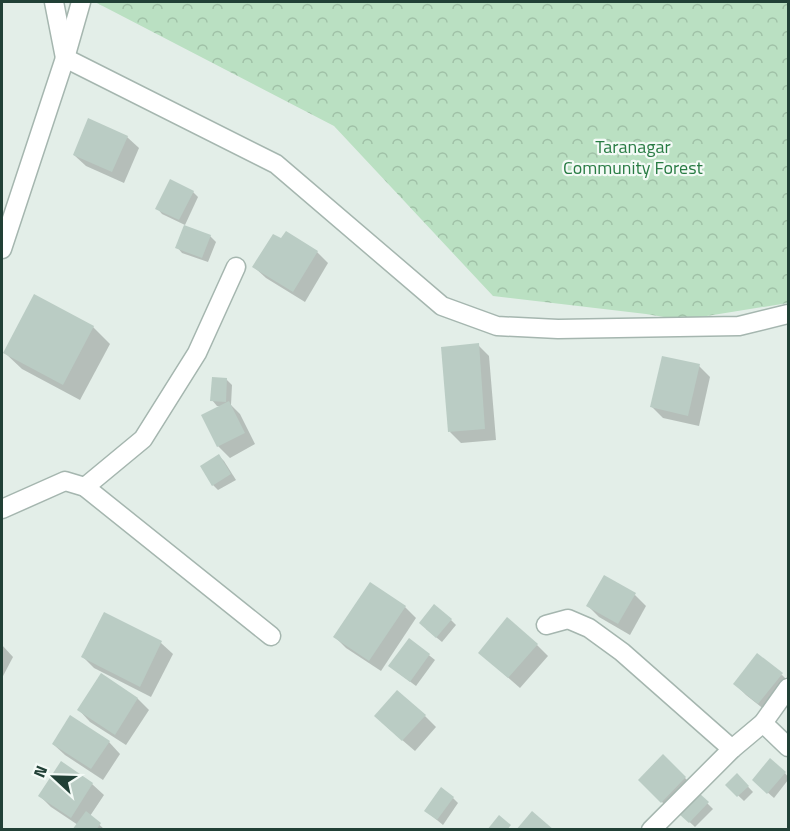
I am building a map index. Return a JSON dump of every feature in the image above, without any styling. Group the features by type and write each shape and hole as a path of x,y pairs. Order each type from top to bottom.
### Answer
{"street":[{"path":"54,2 64,57"},
{"path":"2,249 81,2"},
{"path":"64,57 276,164 442,306 497,326 558,329 739,326 789,314"},
{"path":"85,487 143,439 196,352 236,267"},
{"path":"2,509 65,481 85,487 271,636"},
{"path":"546,625 568,619 589,628 622,652 732,749"},
{"path":"651,830 732,749 763,723 789,688"},
{"path":"763,723 789,747"}],"green space":[{"name":"Taranagar Community Forest","path":"95,2 788,2 788,303 682,320 493,296 334,126"}],"building":[{"path":"88,118 128,136 112,172 73,155"},
{"path":"170,179 194,191 179,220 155,209"},
{"path":"184,225 211,235 202,258 175,248"},
{"path":"286,231 318,251 293,292 252,267 273,234 281,238"},
{"path":"34,294 94,326 63,385 3,353"},
{"path":"479,343 485,429 448,432 441,347"},
{"path":"662,356 700,364 688,416 650,407"},
{"path":"212,377 227,378 226,402 210,401"},
{"path":"229,401 245,433 217,447 201,415"},
{"path":"219,454 231,474 212,486 200,466"},
{"path":"604,575 636,593 618,624 586,606"},
{"path":"370,582 406,606 369,661 333,637"},
{"path":"434,604 452,619 436,638 419,623"},
{"path":"104,612 162,641 140,687 81,657"},
{"path":"507,617 538,644 508,678 478,653"},
{"path":"409,638 430,654 410,682 388,666"},
{"path":"757,653 783,673 758,704 733,684"},
{"path":"101,673 138,698 115,735 77,710"},
{"path":"397,690 426,715 402,741 374,716"},
{"path":"70,715 110,741 91,769 52,744"},
{"path":"663,754 686,777 661,803 638,780"},
{"path":"770,758 786,772 767,794 752,780"},
{"path":"61,761 93,783 71,818 38,796"},
{"path":"737,773 749,786 737,797 725,785"},
{"path":"441,787 454,797 437,820 424,811"},
{"path":"699,793 709,802 689,823 679,814"},
{"path":"86,811 101,823 96,830 72,830"},
{"path":"532,811 554,830 516,830"},
{"path":"499,815 511,825 507,830 487,830"}]}
